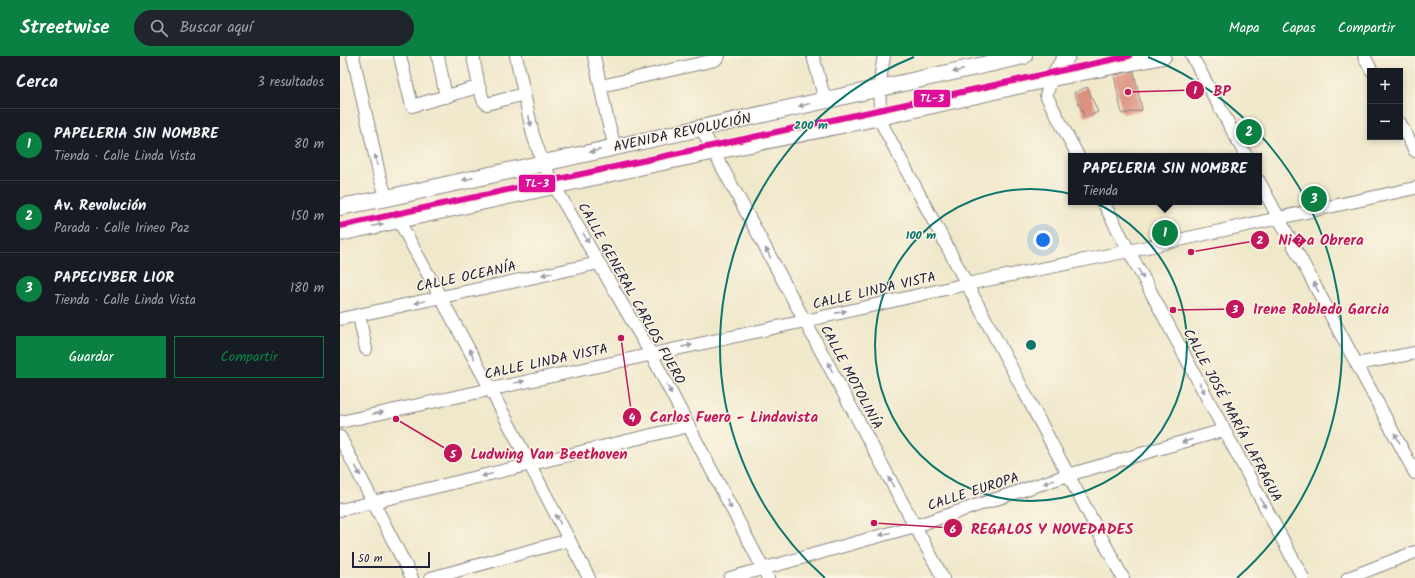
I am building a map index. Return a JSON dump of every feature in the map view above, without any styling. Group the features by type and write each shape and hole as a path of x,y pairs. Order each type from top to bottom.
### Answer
{"main road":[{"name":"AVENIDA REVOLUCIÓN","path":"340,207 387,198 1024,56"},
{"path":"1052,78 1067,56"},
{"name":"AVENIDA REVOLUCIÓN","path":"340,233 648,164 880,117 1052,78 1163,56"}],"street":[{"path":"353,56 380,178 387,198"},
{"path":"400,56 412,106 479,87"},
{"path":"438,56 446,96"},
{"path":"472,56 483,100 487,104 524,94"},
{"name":"CALLE GENERAL CARLOS FUERO","path":"516,56 534,135 543,163 651,354 765,573"},
{"path":"594,56 607,118 615,147"},
{"path":"601,86 715,60 719,56"},
{"path":"813,56 825,100"},
{"path":"884,56 881,71 880,117 883,126 1123,578"},
{"path":"1192,56 1244,153"},
{"path":"1364,56 1370,68"},
{"path":"1052,78 1046,95 1076,153"},
{"name":"CALLE MOTOLINÍA","path":"701,128 943,578"},
{"path":"1403,129 1415,151"},
{"path":"1262,187 1415,473"},
{"name":"CALLE LINDA VISTA","path":"340,422 490,388 805,321 967,284 1129,251 1415,188"},
{"name":"CALLE JOSÉ MARÍA LAFRAGUA","path":"1105,205 1303,578"},
{"path":"399,221 490,388 589,578"},
{"name":"CALLE OCEANÍA","path":"340,319 599,263"},
{"path":"359,315 366,349"},
{"path":"1357,364 1415,353"},
{"path":"340,510 689,426"},
{"name":"CALLE EUROPA","path":"730,578 765,573 1068,476 1224,430"},
{"path":"340,437 412,578"},
{"path":"431,578 569,540"},
{"path":"1348,578 1415,552"}],"building":[{"path":"1134,71 1142,110 1122,114 1114,75"},
{"path":"1087,87 1098,112 1085,117 1074,93"}],"transit line":[{"name":"TL-3","path":"340,226 1129,56"}],"place":[{"name":"BP","path":"1128,92"},
{"name":"Av. Revolución","path":"1249,132"},
{"name":"PAPECIYBER LIOR","path":"1314,199"},
{"name":"PAPELERIA SIN NOMBRE","path":"1165,233"},
{"name":"Ni�a Obrera","path":"1191,252"},
{"name":"Irene Robledo Garcia","path":"1173,310"},
{"name":"Carlos Fuero - Lindavista","path":"621,338"},
{"name":"Ludwing Van Beethoven","path":"396,419"},
{"name":"REGALOS Y NOVEDADES","path":"874,523"}]}
